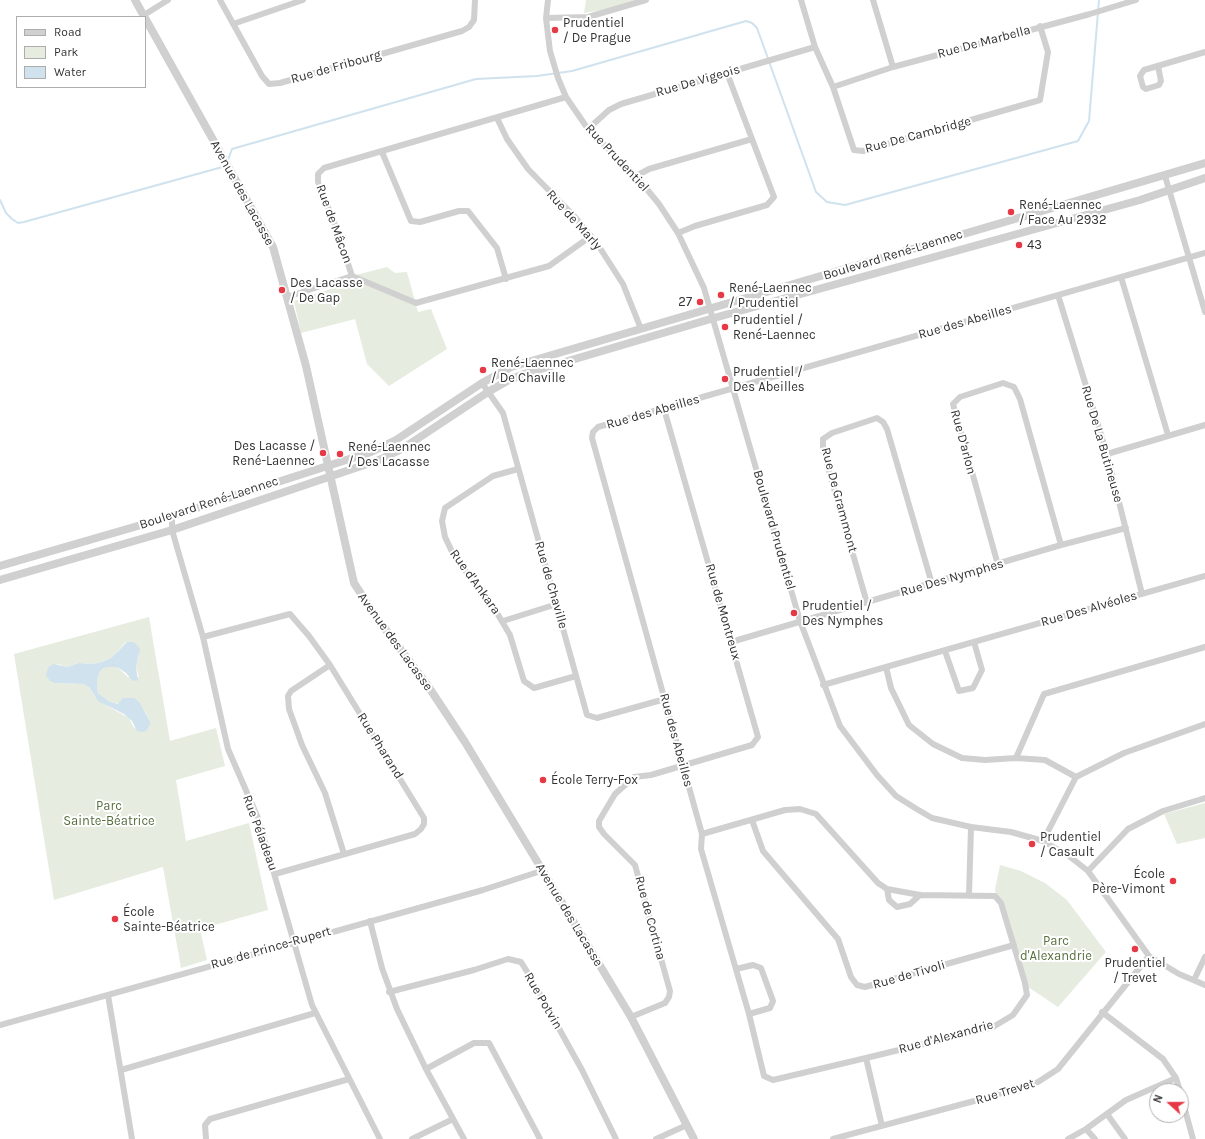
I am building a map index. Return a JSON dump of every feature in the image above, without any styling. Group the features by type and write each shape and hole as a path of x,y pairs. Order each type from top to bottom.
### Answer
{"street":[{"name":"Avenue des Lacasse","path":"135,0 144,15"},
{"path":"144,15 168,0"},
{"name":"Rue de Fribourg","path":"220,0 262,76 269,84 280,83 462,31 469,27 474,20 475,0"},
{"path":"233,24 300,0"},
{"name":"Rue Prudentiel","path":"548,0 546,18 553,64 566,97 588,129 636,176 678,233 704,288 711,309"},
{"path":"546,18 588,17 646,0"},
{"name":"Rue De Cambridge","path":"801,0 815,47 833,88 854,150 863,151 1040,100 1048,52 1040,26"},
{"path":"881,0 873,1 893,67"},
{"name":"Rue De Marbella","path":"833,88 893,67 1040,26 1090,14 1136,0"},
{"name":"Avenue des Lacasse","path":"146,19 273,247 306,366 354,583 377,618 428,686 464,742 631,1017 694,1139"},
{"name":"Rue De Vigeois","path":"588,129 609,110 621,104 815,47"},
{"path":"1158,66 1205,52"},
{"path":"678,233 691,227 767,205 774,196 726,73"},
{"name":"Rue de Mâcon","path":"566,97 324,168 317,177 352,276 416,303 549,266 591,236"},
{"name":"Rue de Marly","path":"497,118 507,139 528,169 574,216 591,236 623,284 641,329"},
{"path":"636,176 649,169 752,139"},
{"path":"382,152 411,221 420,222 459,211 468,211 497,248 506,279"},
{"name":"Boulevard René-Laennec","path":"0,566 172,516 384,446 482,383 511,367 711,309 999,222 1165,176 1205,163"},
{"path":"1165,176 1205,312"},
{"name":"Boulevard René-Laennec","path":"0,580 172,530 392,455 488,392 507,381 524,374 714,318 1133,202 1205,178"},
{"name":"Rue des Abeilles","path":"866,1058 773,1080 764,1076 749,1014 701,849 702,834 592,438 592,432 598,427 733,390 1189,258 1205,252"},
{"path":"287,297 352,276"},
{"path":"1121,277 1168,435"},
{"name":"Rue De La Butineuse","path":"1058,295 1107,454 1142,594"},
{"name":"Boulevard Prudentiel","path":"711,309 800,621 823,685 840,726 877,775 896,796 932,818 971,827 1010,832 1043,841 1069,856 1088,871 1149,956 1205,985"},
{"name":"Rue de Chaville","path":"482,383 503,413 588,715 597,718 665,699"},
{"name":"Rue D'arlon","path":"998,565 952,404 960,397 1003,383 1014,387 1020,399 1061,545"},
{"name":"Rue de Montreux","path":"664,409 758,737 752,745 683,764"},
{"name":"Rue De Grammont","path":"867,603 822,450 823,439 832,433 877,418 883,422 887,429 932,584"},
{"path":"1107,454 1205,425"},
{"name":"Rue d'Ankara","path":"518,468 493,476 445,508 443,514 444,532 449,548 503,621 510,635 524,681 534,688 576,676"},
{"name":"Rue Péladeau","path":"172,516 172,530 203,637 228,749 258,818 315,1014 380,1139"},
{"name":"Rue Des Nymphes","path":"731,642 998,565 1061,545 1126,528"},
{"name":"Rue Des Alvéoles","path":"823,685 1205,576"},
{"path":"503,621 557,604"},
{"name":"Rue Pharand","path":"203,637 290,614 309,636 330,666 424,818 424,824 415,834 275,874"},
{"path":"945,651 959,691 973,688 982,670 974,642"},
{"path":"1016,758 1044,694 1205,647"},
{"path":"330,666 291,691 288,696 289,709 325,793 344,854"},
{"path":"886,667 891,688 909,725 933,744 962,758 985,760 1016,758 1045,760 1076,777"},
{"path":"1043,841 1076,777 1124,752 1205,724"},
{"name":"Rue de Cortina","path":"631,1017 665,1003 669,998 670,991 635,865 604,834 599,827 600,821 614,794 634,777 651,775 683,764"},
{"path":"1088,871 1128,829 1163,811 1205,798"},
{"name":"Rue d'Alexandrie","path":"702,834 785,810 800,809 816,814 878,883 887,889 920,895 995,896 1001,903 1027,995 1013,1015 993,1027 866,1058"},
{"name":"Rue de Tivoli","path":"752,820 766,856 838,940 850,977 857,985 865,987 1014,945"},
{"path":"969,896 971,827"},
{"name":"Rue de Prince-Rupert","path":"0,1025 483,890 541,870"},
{"name":"Rue d'Alexandrie","path":"887,889 889,900 897,907 910,904 920,895"},
{"path":"370,921 390,992 426,1069 464,1139"},
{"name":"Rue Trevet","path":"833,1139 1003,1094 1038,1082 1058,1069 1102,1012 1149,956"},
{"path":"1194,980 1205,957"},
{"name":"Rue Potvin","path":"390,992 474,970 508,959 521,962 579,1064 616,1139"},
{"path":"736,969 753,965 761,968 773,1001 770,1008 749,1014"},
{"path":"108,995 132,1139"},
{"path":"1102,1012 1163,1059 1176,1078 1178,1083"},
{"path":"121,1070 315,1014"},
{"path":"426,1069 474,1043 489,1043 540,1139"},
{"path":"866,1058 882,1126"},
{"path":"1068,1139 1086,1129 1126,1100 1176,1078"},
{"path":"206,1139 205,1125 210,1119 349,1079"},
{"path":"1107,1114 1125,1139"},
{"path":"412,1139 453,1119"},
{"path":"1189,1123 1193,1139"},
{"path":"656,1139 687,1125"},
{"path":"1086,1129 1095,1139"}],"green space":[{"path":"586,0 638,0 607,9 584,13"},
{"path":"387,267 395,273 407,272 418,312 431,309 447,349 389,386 367,364 355,319 301,333 294,301 352,282 356,275"},
{"name":"Parc Sainte-Béatrice","path":"149,617 170,741 216,728 225,766 176,780 186,841 249,823 268,910 200,929 207,960 181,968 163,867 54,900 14,654","holes":["126,642 131,642 139,655 136,667 139,677 128,677 117,667 107,667 102,669 98,675 98,693 107,701 144,710 151,723 134,728 129,718 95,697 89,687 83,684 55,683 57,664 68,667 79,663 92,664 102,662 111,658"]},
{"path":"1205,803 1205,838 1177,844 1164,814"},
{"name":"Parc d'Alexandrie","path":"1000,865 1021,871 1045,883 1067,900 1106,952 1058,1007 1028,987 995,890"}],"water":[{"path":"127,642 134,642 140,649 136,667 138,680 132,680 126,673 117,667 107,667 102,669 98,675 98,693 108,701 118,704 123,698 134,698 139,702 151,723 146,731 142,732 137,731 132,721 124,714 98,701 89,687 83,684 55,683 50,681 46,675 48,668 53,664 68,667 79,663 92,664 102,662 111,658"}],"waterway":[{"path":"228,160 232,149 476,79 537,76 572,71 746,21 752,23 757,28 816,192 827,202 845,205 1078,141 1089,121 1099,0"},
{"path":"0,200 6,213 18,223 226,166"}],"place":[{"name":"Prudentiel / De Prague","path":"555,30"},
{"name":"René-Laennec / Face Au 2932","path":"1011,212"},
{"name":"43","path":"1019,245"},
{"name":"Des Lacasse / De Gap","path":"282,290"},
{"name":"René-Laennec / Prudentiel","path":"721,295"},
{"name":"27","path":"700,302"},
{"name":"Prudentiel / René-Laennec","path":"725,327"},
{"name":"René-Laennec / De Chaville","path":"483,370"},
{"name":"Prudentiel / Des Abeilles","path":"725,379"},
{"name":"Des Lacasse / René-Laennec","path":"323,453"},
{"name":"René-Laennec / Des Lacasse","path":"340,454"},
{"name":"Prudentiel / Des Nymphes","path":"794,613"},
{"name":"École Terry-Fox","path":"543,780"},
{"name":"Prudentiel / Casault","path":"1032,844"},
{"name":"École Père-Vimont","path":"1173,881"},
{"name":"École Sainte-Béatrice","path":"115,919"},
{"name":"Prudentiel / Trevet","path":"1135,949"}]}
